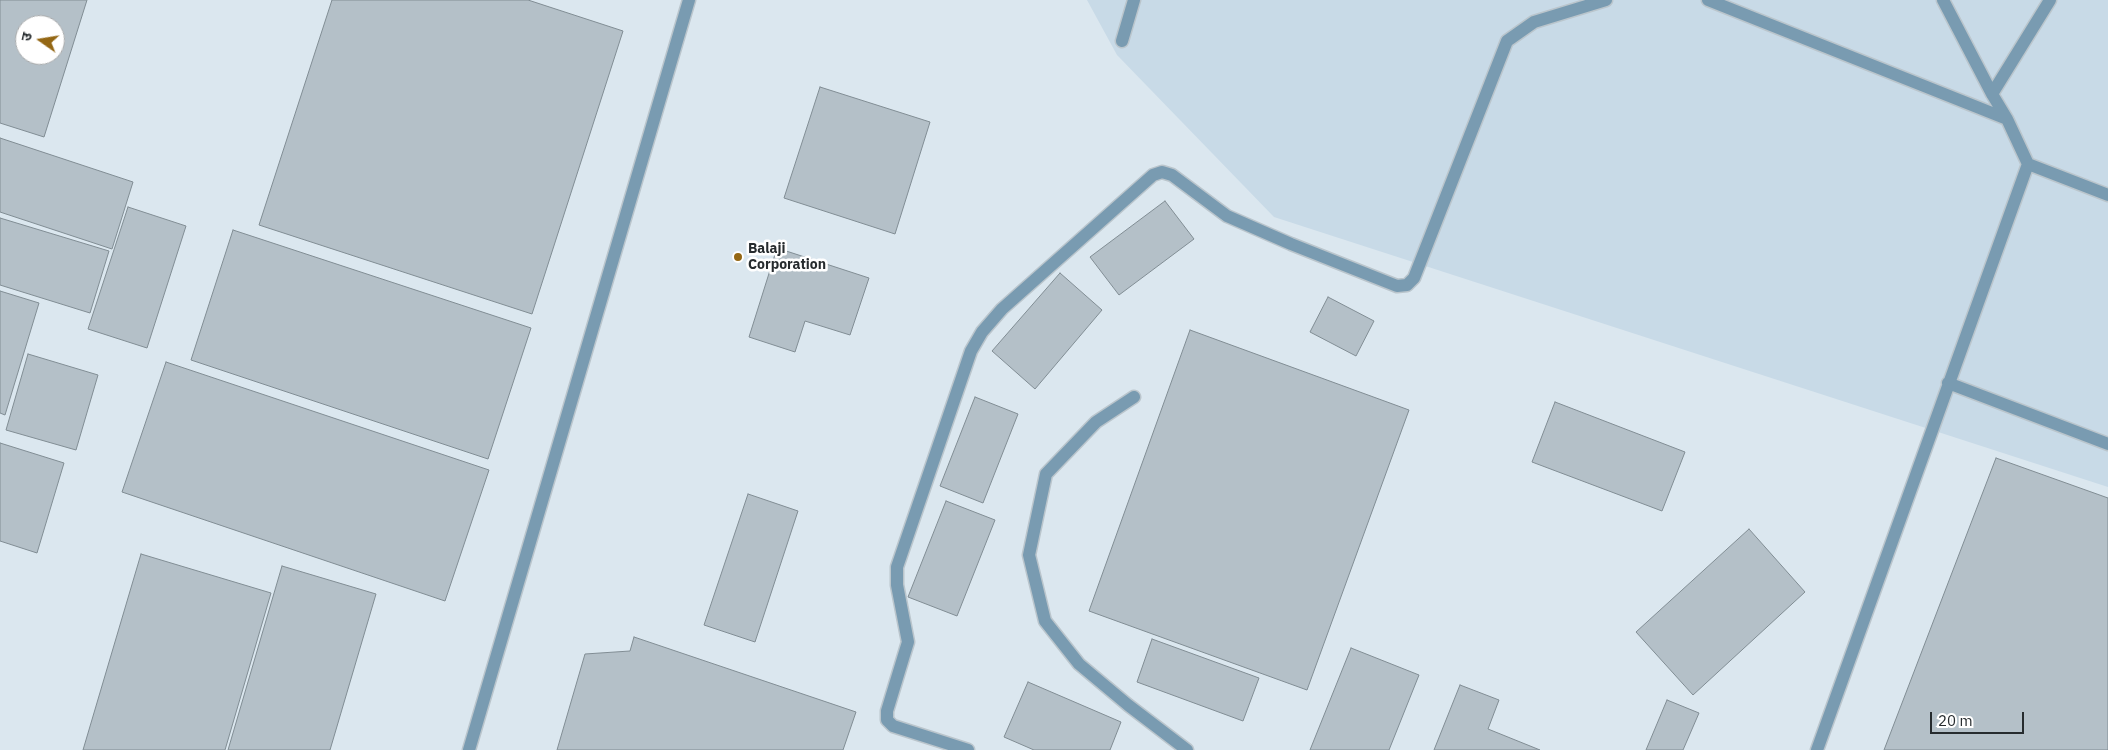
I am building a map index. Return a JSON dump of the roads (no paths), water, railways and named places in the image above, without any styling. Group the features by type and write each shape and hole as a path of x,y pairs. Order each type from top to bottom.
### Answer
{"street":[{"path":"469,750 689,0"},
{"path":"1122,41 1134,0"},
{"path":"968,750 893,726 887,720 887,711 908,642 897,585 897,567 971,351 982,332 1002,310 1038,277 1153,175 1162,172 1172,175 1227,216 1291,244 1397,286 1408,286 1414,278 1507,41 1534,22 1606,0"},
{"path":"1708,0 2007,119"},
{"path":"1944,0 1992,94 2007,119 2028,164 2108,195"},
{"path":"1992,94 2050,0"},
{"path":"1817,750 2028,164"},
{"path":"1948,383 2108,444"},
{"path":"1134,397 1096,422 1046,474 1029,555 1045,622 1079,664 1128,706 1187,750"}],"place":[{"name":"Balaji Corporation","path":"738,257"}]}
